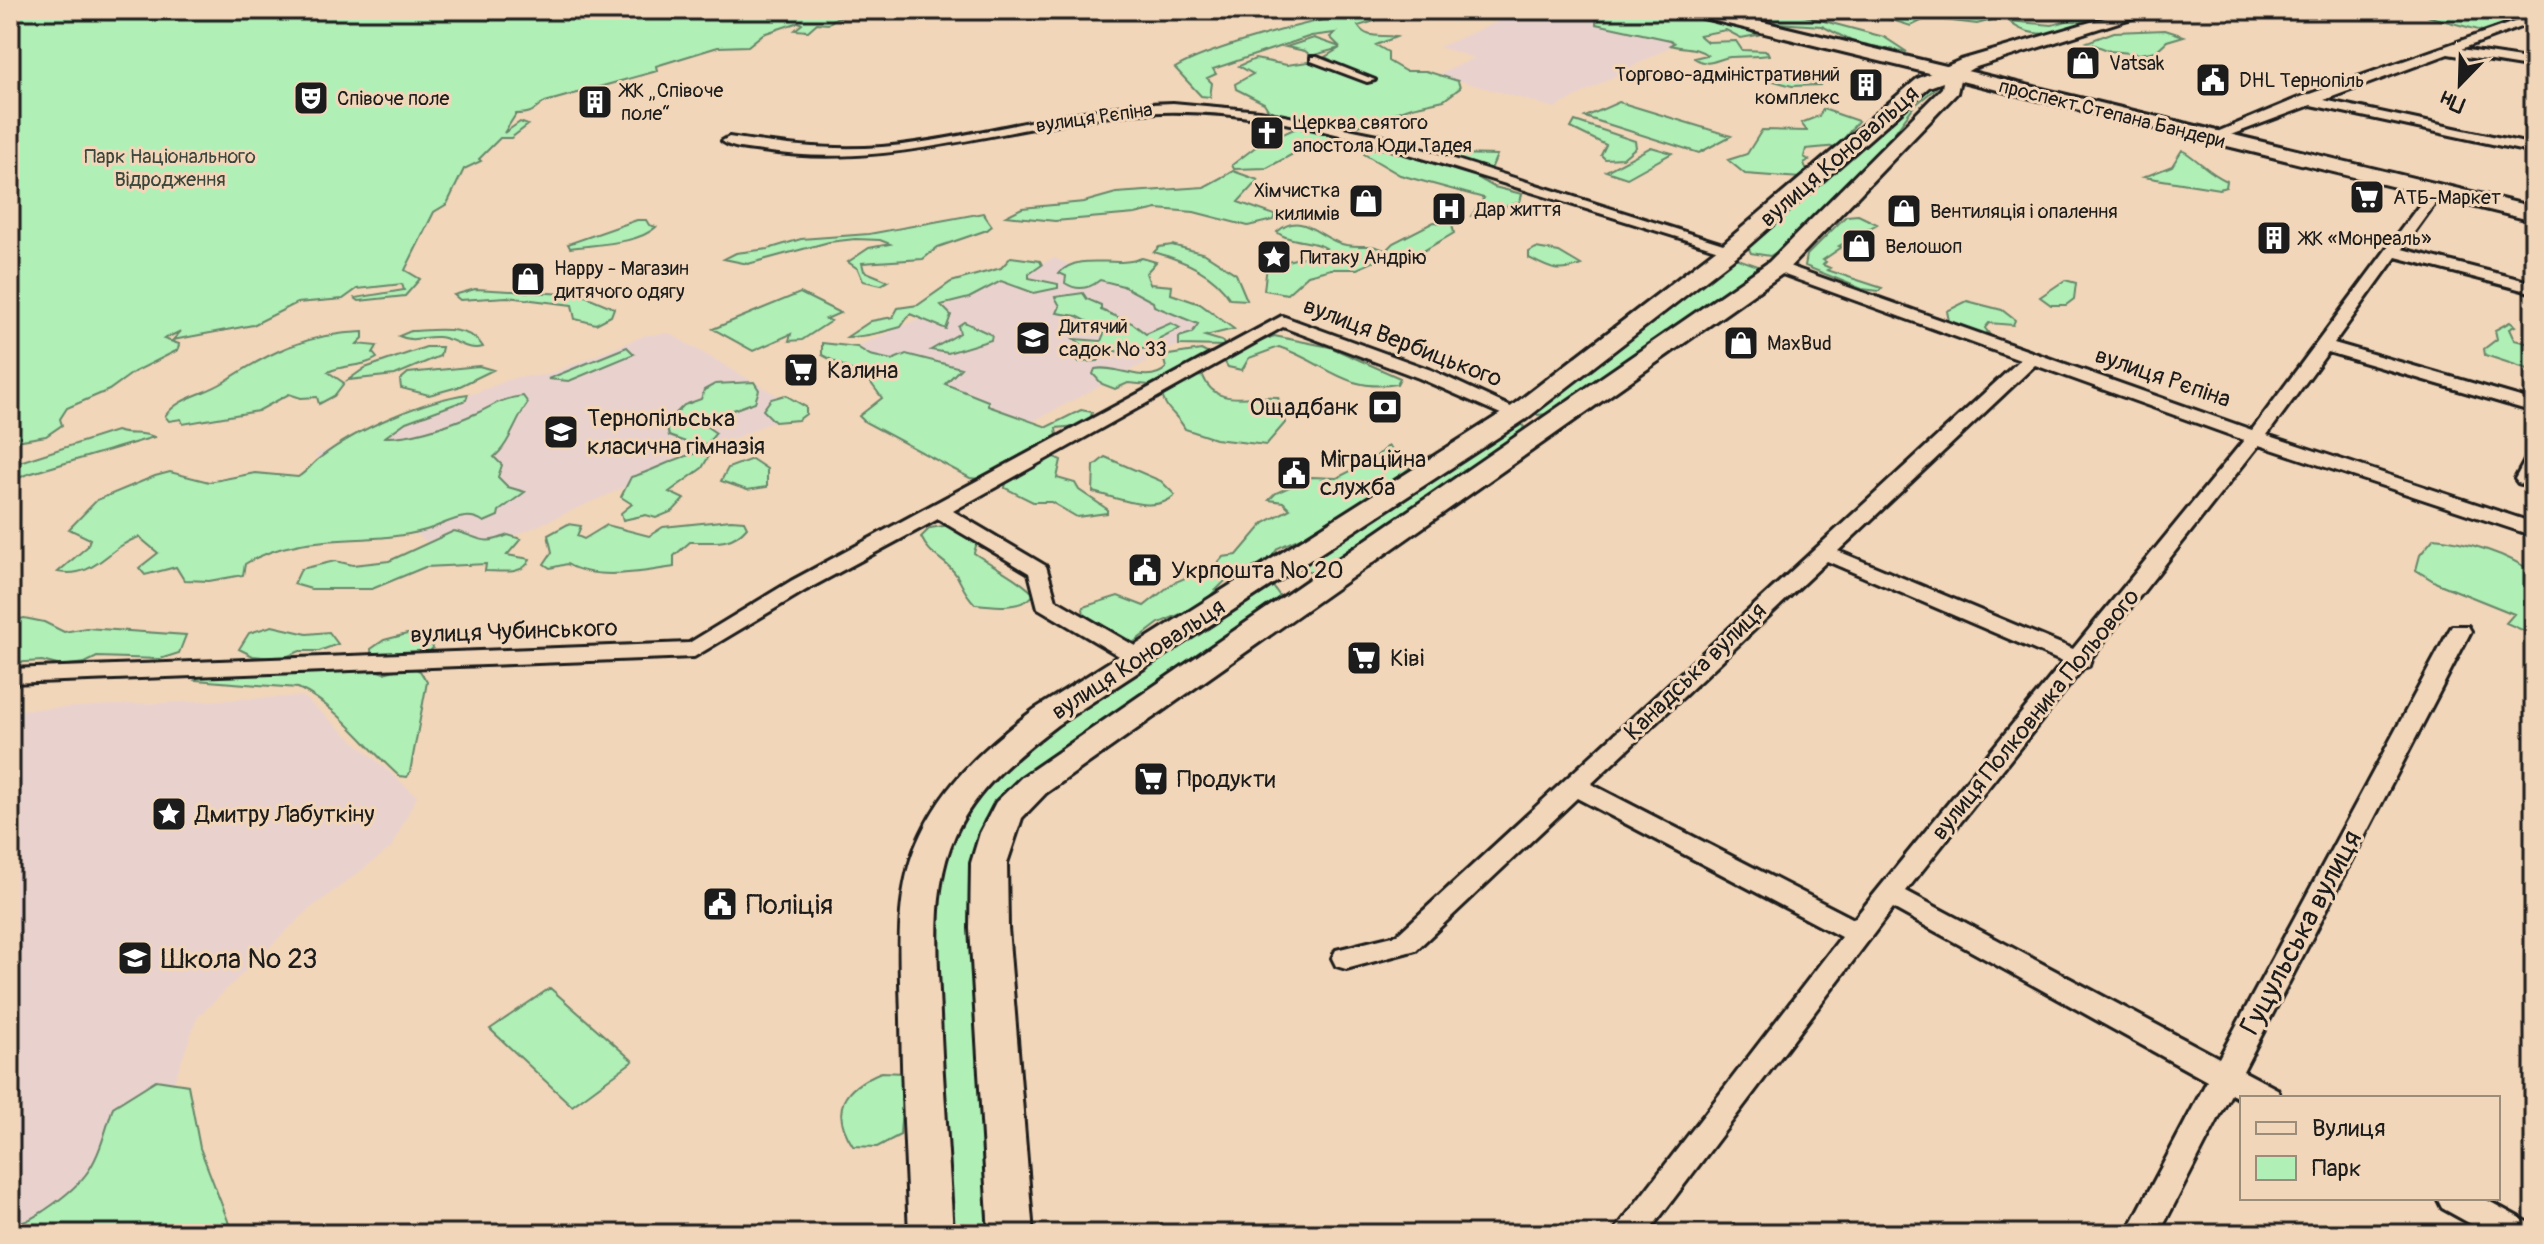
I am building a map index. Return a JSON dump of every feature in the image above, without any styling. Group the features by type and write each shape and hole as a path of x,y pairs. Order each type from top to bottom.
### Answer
{"main road":[{"name":"проспект Степана Бандери","path":"1691,10 2534,214"},
{"path":"1953,73 1967,64 2149,10"},
{"name":"вулиця Коновальця","path":"931,1234 919,912 928,858 953,806 989,760 1046,717 1517,414 1731,249 1923,83 1953,73 1951,89 1777,267 1034,785 1008,811 997,833 989,863 989,928 1011,1234"},
{"path":"1731,249 1777,267"},
{"path":"1517,414 1545,427"}],"street":[{"path":"2212,137 2534,18"},
{"path":"2445,51 2534,64"},
{"path":"1314,59 1370,80"},
{"path":"2306,100 2534,149"},
{"name":"вулиця Рєпіна","path":"729,141 843,153 937,143 1115,111 1165,108 1218,112 1321,126 1373,138 1731,249"},
{"name":"вулиця Полковника Польового","path":"1628,1234 1889,894 2081,661 2256,438 2437,191"},
{"path":"2394,252 2534,288"},
{"name":"вулиця Рєпіна","path":"1777,267 2256,438 2534,530"},
{"name":"вулиця Вербицького","path":"979,489 1282,321 1381,356 1517,414"},
{"path":"2326,346 2534,407"},
{"name":"Канадська вулиця","path":"1346,958 1406,943 2031,359"},
{"path":"2525,479 2534,461"},
{"name":"вулиця Чубинського","path":"10,676 694,650 744,615 979,489"},
{"path":"938,510 1039,570 1046,603 1139,658"},
{"path":"1823,552 2081,661"},
{"name":"Гуцульська вулиця","path":"2142,1234 2223,1075 2460,631"},
{"path":"1574,786 1859,934"},
{"path":"1889,894 2262,1096"},
{"path":"2457,1200 2520,1234"}],"shaded area":[{"path":"1524,10 1572,14 1580,10 1651,10 1711,25 1555,108 1438,75 1474,58 1439,47"},
{"name":"Дитячий садок № 33","path":"1054,258 1215,326 1009,434 847,351"},
{"name":"Тернопільська класична гімназія","path":"669,333 801,409 454,563 314,455 516,377 546,375 646,335"},
{"name":"Школа № 23","path":"303,696 417,796 391,848 306,912 197,1018 174,1082 99,1234 10,1234 10,710"}],"green space":[{"name":"Парк Національного Відродження","path":"10,10 877,10 836,18 828,24 817,23 808,31 795,30 802,24 799,22 763,34 748,46 718,47 656,66 657,71 545,102 529,112 516,114 504,133 520,122 528,125 511,138 500,138 479,159 481,161 464,169 447,204 434,212 405,270 420,279 405,296 359,301 355,298 404,290 402,284 357,289 343,299 297,303 253,325 173,340 181,331 164,339 179,344 178,350 134,372 109,390 67,408 60,419 62,425 46,436 10,442"},
{"path":"1598,10 1608,10 1604,13 1666,10 1749,31 1757,35 1741,38 1726,30 1699,35 1707,42 1736,41 1742,50 1767,51 1769,55 1704,62 1694,58 1707,55 1698,50 1670,45 1674,43 1670,40 1596,24 1597,15 1584,16"},
{"path":"1734,10 1790,12 1884,37 1907,52 1855,43 1822,26 1777,23 1750,11"},
{"path":"1859,10 2030,10 1977,24 1927,18 1911,26"},
{"path":"2134,10 2087,26 2053,33 2022,30 2009,21 2052,25 2078,18 2071,14 2078,12"},
{"path":"2453,10 2534,10 2534,14 2522,15 2522,19 2501,27 2493,34 2430,17"},
{"path":"1358,14 1375,17 1375,21 1358,26 1366,33 1396,37 1376,45 1388,52 1388,61 1405,71 1426,71 1458,81 1460,88 1444,100 1412,107 1334,134 1330,150 1304,148 1267,168 1234,169 1232,165 1258,145 1301,126 1292,120 1272,116 1264,103 1236,89 1235,84 1253,74 1239,66 1255,59 1287,65 1329,59 1325,57 1340,48 1311,56 1305,51 1286,47 1314,38 1340,47 1330,37 1335,33 1311,36 1213,69 1216,74 1207,78 1212,83 1210,97 1201,96 1175,68 1264,35"},
{"path":"2165,30 2184,36 2167,41 2156,51 2140,54 2110,51 2087,42 2114,32"},
{"path":"1757,70 1821,85 1792,86 1756,76 1753,73"},
{"path":"1928,86 1936,88 1914,106 1887,143 1783,248 1770,256 1751,253 1748,247"},
{"path":"1619,102 1731,136 1699,153 1585,117"},
{"path":"1823,109 1858,121 1838,146 1806,149 1804,157 1809,160 1804,163 1808,174 1801,178 1745,174 1728,160 1747,154 1762,130 1807,131 1801,123 1819,116"},
{"path":"1575,121 1635,141 1636,147 1623,158 1605,159 1601,155 1606,145 1571,128"},
{"path":"1651,147 1672,153 1627,178 1606,171"},
{"path":"1365,148 1396,150 1455,168 1447,159 1453,154 1497,155 1491,169 1466,171 1494,187 1522,194 1520,202 1472,215 1484,198 1400,175 1364,154"},
{"path":"2182,150 2227,181 2226,187 2219,189 2144,177 2172,166"},
{"path":"1233,171 1258,180 1238,202 1275,215 1273,220 1248,226 1194,212 1157,209 1055,221 1006,216 1022,208 1084,202 1116,193 1204,187"},
{"path":"983,213 992,226 987,230 938,247 923,259 862,263 864,271 888,281 881,285 863,281 858,269 848,262 869,248 890,244 880,240 829,242 748,264 724,259 736,253 768,249 801,239 869,234"},
{"path":"1858,215 1877,224 1839,246 1842,247 1823,260 1826,262 1823,265 1830,268 1827,270 1882,288 1879,291 1862,289 1805,266 1807,255 1846,216"},
{"path":"637,220 646,220 656,227 639,237 616,242 570,248 568,244"},
{"path":"1434,222 1452,224 1454,233 1418,254 1391,254 1357,269 1331,269 1308,275 1287,294 1264,290 1267,266 1319,253 1326,248 1287,238 1277,232 1286,226 1303,225 1346,245 1372,246 1389,252 1388,248 1393,243"},
{"path":"1172,245 1205,254 1236,274 1247,300 1230,299 1216,282 1198,269 1154,252 1159,247"},
{"path":"1536,248 1559,252 1581,265 1560,270 1549,267 1529,258 1529,252"},
{"path":"1011,257 1040,261 1042,265 1029,274 1029,278 1058,284 1058,288 1034,293 1001,281 969,298 941,305 951,315 946,329 910,314 901,327 847,337 871,321 893,317 898,308 918,305 951,282 1001,268"},
{"path":"1142,258 1156,262 1146,273 1150,284 1172,286 1171,294 1200,304 1234,329 1205,336 1222,341 1225,346 1179,345 1179,337 1192,333 1198,324 1154,306 1153,302 1123,286 1100,280 1078,288 1065,283 1066,276 1059,273 1068,266 1088,261 1121,262"},
{"path":"1735,258 1764,268 1557,413 1538,415 1534,411 1720,266"},
{"path":"2065,280 2076,283 2074,299 2066,305 2051,305 2040,297"},
{"path":"475,289 583,295 614,308 611,316 596,324 575,319 572,305 507,297 460,300 454,295"},
{"path":"800,293 840,313 826,319 831,321 802,340 789,341 791,334 753,351 713,329"},
{"path":"1083,293 1087,299 1101,305 1101,310 1132,323 1146,334 1171,323 1180,328 1160,338 1154,347 1122,352 1107,350 1098,361 1079,362 1075,355 1088,349 1074,339 1101,341 1105,331 1077,316 1057,313 1060,306 1055,297"},
{"path":"1967,301 2002,310 2015,320 2013,325 1989,323 1985,328 1990,335 1982,345 1969,342 1950,326 1947,311"},
{"path":"964,322 992,335 991,340 948,353 931,350 960,333 958,326"},
{"path":"2510,322 2515,326 2509,329 2514,340 2534,345 2534,371 2485,355 2484,349 2497,339 2495,330"},
{"path":"411,331 461,332 470,335 483,347 471,348 438,337 414,339 399,336"},
{"path":"363,332 363,338 357,344 377,346 373,353 377,358 328,372 344,383 334,396 319,404 317,397 301,398 289,394 258,411 183,424 181,419 169,421 165,416 185,400 289,346 324,336"},
{"path":"1274,336 1330,347 1400,378 1397,384 1363,384 1279,347 1249,358 1242,370 1228,367 1224,361 1227,355"},
{"path":"822,343 857,347 870,355 892,360 906,354 961,368 945,384 988,401 988,406 1047,427 1081,410 1092,412 1091,417 1078,426 1056,428 1057,436 1048,447 989,480 970,478 865,422 859,416 882,398 868,379 822,355"},
{"path":"426,347 442,347 440,356 395,375 348,380 365,368"},
{"path":"627,347 634,354 569,381 548,379"},
{"path":"1201,350 1211,355 1150,385 1128,383 1115,389 1102,384 1093,374 1095,369 1103,368 1141,375 1159,373 1166,368 1164,360 1169,355"},
{"path":"479,366 493,370 458,387 429,395 401,388 400,380 408,373"},
{"path":"1203,376 1216,393 1225,396 1278,397 1285,423 1266,445 1215,439 1185,429 1162,395 1189,377"},
{"path":"754,382 759,390 755,402 700,422 716,433 707,444 691,444 669,436 666,423 684,405 701,399 704,390 715,384"},
{"path":"468,394 466,400 406,422 385,437 431,430 504,400 523,396 528,403 504,446 494,457 502,465 498,477 508,487 525,492 499,511 498,516 484,522 463,517 403,535 289,546 245,564 243,575 209,581 184,580 176,567 145,575 139,568 158,553 139,537 92,567 71,573 58,572 87,547 90,539 69,529 97,500 170,472 209,482 255,473 298,477 336,446 372,426 432,402"},
{"path":"785,395 806,407 806,414 798,420 775,422 763,410 771,399"},
{"path":"1520,423 1524,427 1516,440 1316,575 1302,567 1302,560"},
{"path":"116,431 154,437 25,475 10,483 10,465"},
{"path":"1388,446 1393,450 1394,459 1410,468 1331,524 1278,548 1268,562 1228,578 1200,606 1159,623 1130,645 1084,617 1083,607 1118,596 1144,606 1173,583 1216,565 1223,557 1237,555 1264,523 1290,509 1283,502 1269,500 1276,493 1311,477 1337,478 1372,460"},
{"path":"698,453 709,456 702,468 669,492 684,499 673,511 656,518 646,515 623,520 621,513 632,504 621,497 631,477"},
{"path":"1052,456 1061,460 1057,478 1075,483 1079,490 1107,509 1107,513 1077,517 1051,502 1033,502 1005,488 1007,477"},
{"path":"1105,457 1161,481 1175,495 1167,501 1147,504 1093,492 1094,466"},
{"path":"752,459 767,469 767,487 747,490 721,481 728,468"},
{"path":"744,521 747,527 728,540 690,542 674,556 674,567 605,574 567,564 550,568 544,564 552,552 548,535 568,524 581,526 577,536 584,539 607,525 649,536 663,527"},
{"path":"950,525 977,542 974,553 1034,594 1015,605 975,604 953,570 929,550 921,537 930,528"},
{"path":"454,531 486,540 508,535 521,539 507,555 530,559 523,568 511,571 485,571 486,564 425,567 372,589 311,589 294,584 301,569 335,561 353,565 389,561"},
{"path":"2434,538 2486,550 2534,573 2534,635 2506,623 2514,614 2437,583 2416,570 2420,555"},
{"path":"1272,585 1281,598 1002,800 984,820 981,832 987,1234 943,1234 932,906 957,820 1023,745"},
{"path":"24,618 44,622 64,632 86,628 186,635 179,653 160,659 97,657 85,663 61,666 42,661 10,663 10,622"},
{"path":"272,626 307,634 329,632 338,644 319,651 300,651 281,659 253,656 239,649 249,633"},
{"path":"407,634 429,636 433,648 422,659 372,660 371,649 384,640"},
{"path":"214,666 368,668 384,673 410,666 420,671 427,682 410,772 407,777 399,776 339,717 298,688 195,680"},
{"path":"550,988 633,1061 572,1106 490,1029"},
{"path":"881,1072 904,1073 900,1135 877,1147 853,1146 842,1121 844,1101 857,1085"},
{"path":"156,1080 188,1085 200,1148 233,1234 10,1234 10,1224 33,1218 74,1188 97,1155 113,1107"}],"place":[{"name":"Vatsak","path":"2083,63"},
{"name":"DHL Тернопіль","path":"2213,80"},
{"name":"Торгово-адміністративний комплекс","path":"1866,85"},
{"name":"Співоче поле","path":"311,98"},
{"name":"ЖК „Співоче поле“","path":"595,102"},
{"name":"Церква святого апостола Юди Тадея","path":"1267,133"},
{"name":"АТБ-Маркет","path":"2367,197"},
{"name":"Хімчистка килимів","path":"1366,201"},
{"name":"Дар життя","path":"1449,209"},
{"name":"Вентиляція і опалення","path":"1904,211"},
{"name":"ЖК «Монреаль»","path":"2274,238"},
{"name":"Велошоп","path":"1859,246"},
{"name":"Питаку Андрію","path":"1274,257"},
{"name":"Happy - Магазин дитячого одягу","path":"528,279"},
{"name":"Дитячий садок № 33","path":"1033,338"},
{"name":"MaxBud","path":"1741,343"},
{"name":"Калина","path":"801,370"},
{"name":"Ощадбанк","path":"1385,407"},
{"name":"Тернопільська класична гімназія","path":"561,432"},
{"name":"Міграційна служба","path":"1294,473"},
{"name":"Укрпошта № 20","path":"1145,570"},
{"name":"Ківі","path":"1364,658"},
{"name":"Продукти","path":"1151,779"},
{"name":"Дмитру Лабуткіну","path":"169,814"},
{"name":"Поліція","path":"720,904"},
{"name":"Школа № 23","path":"135,958"}]}
